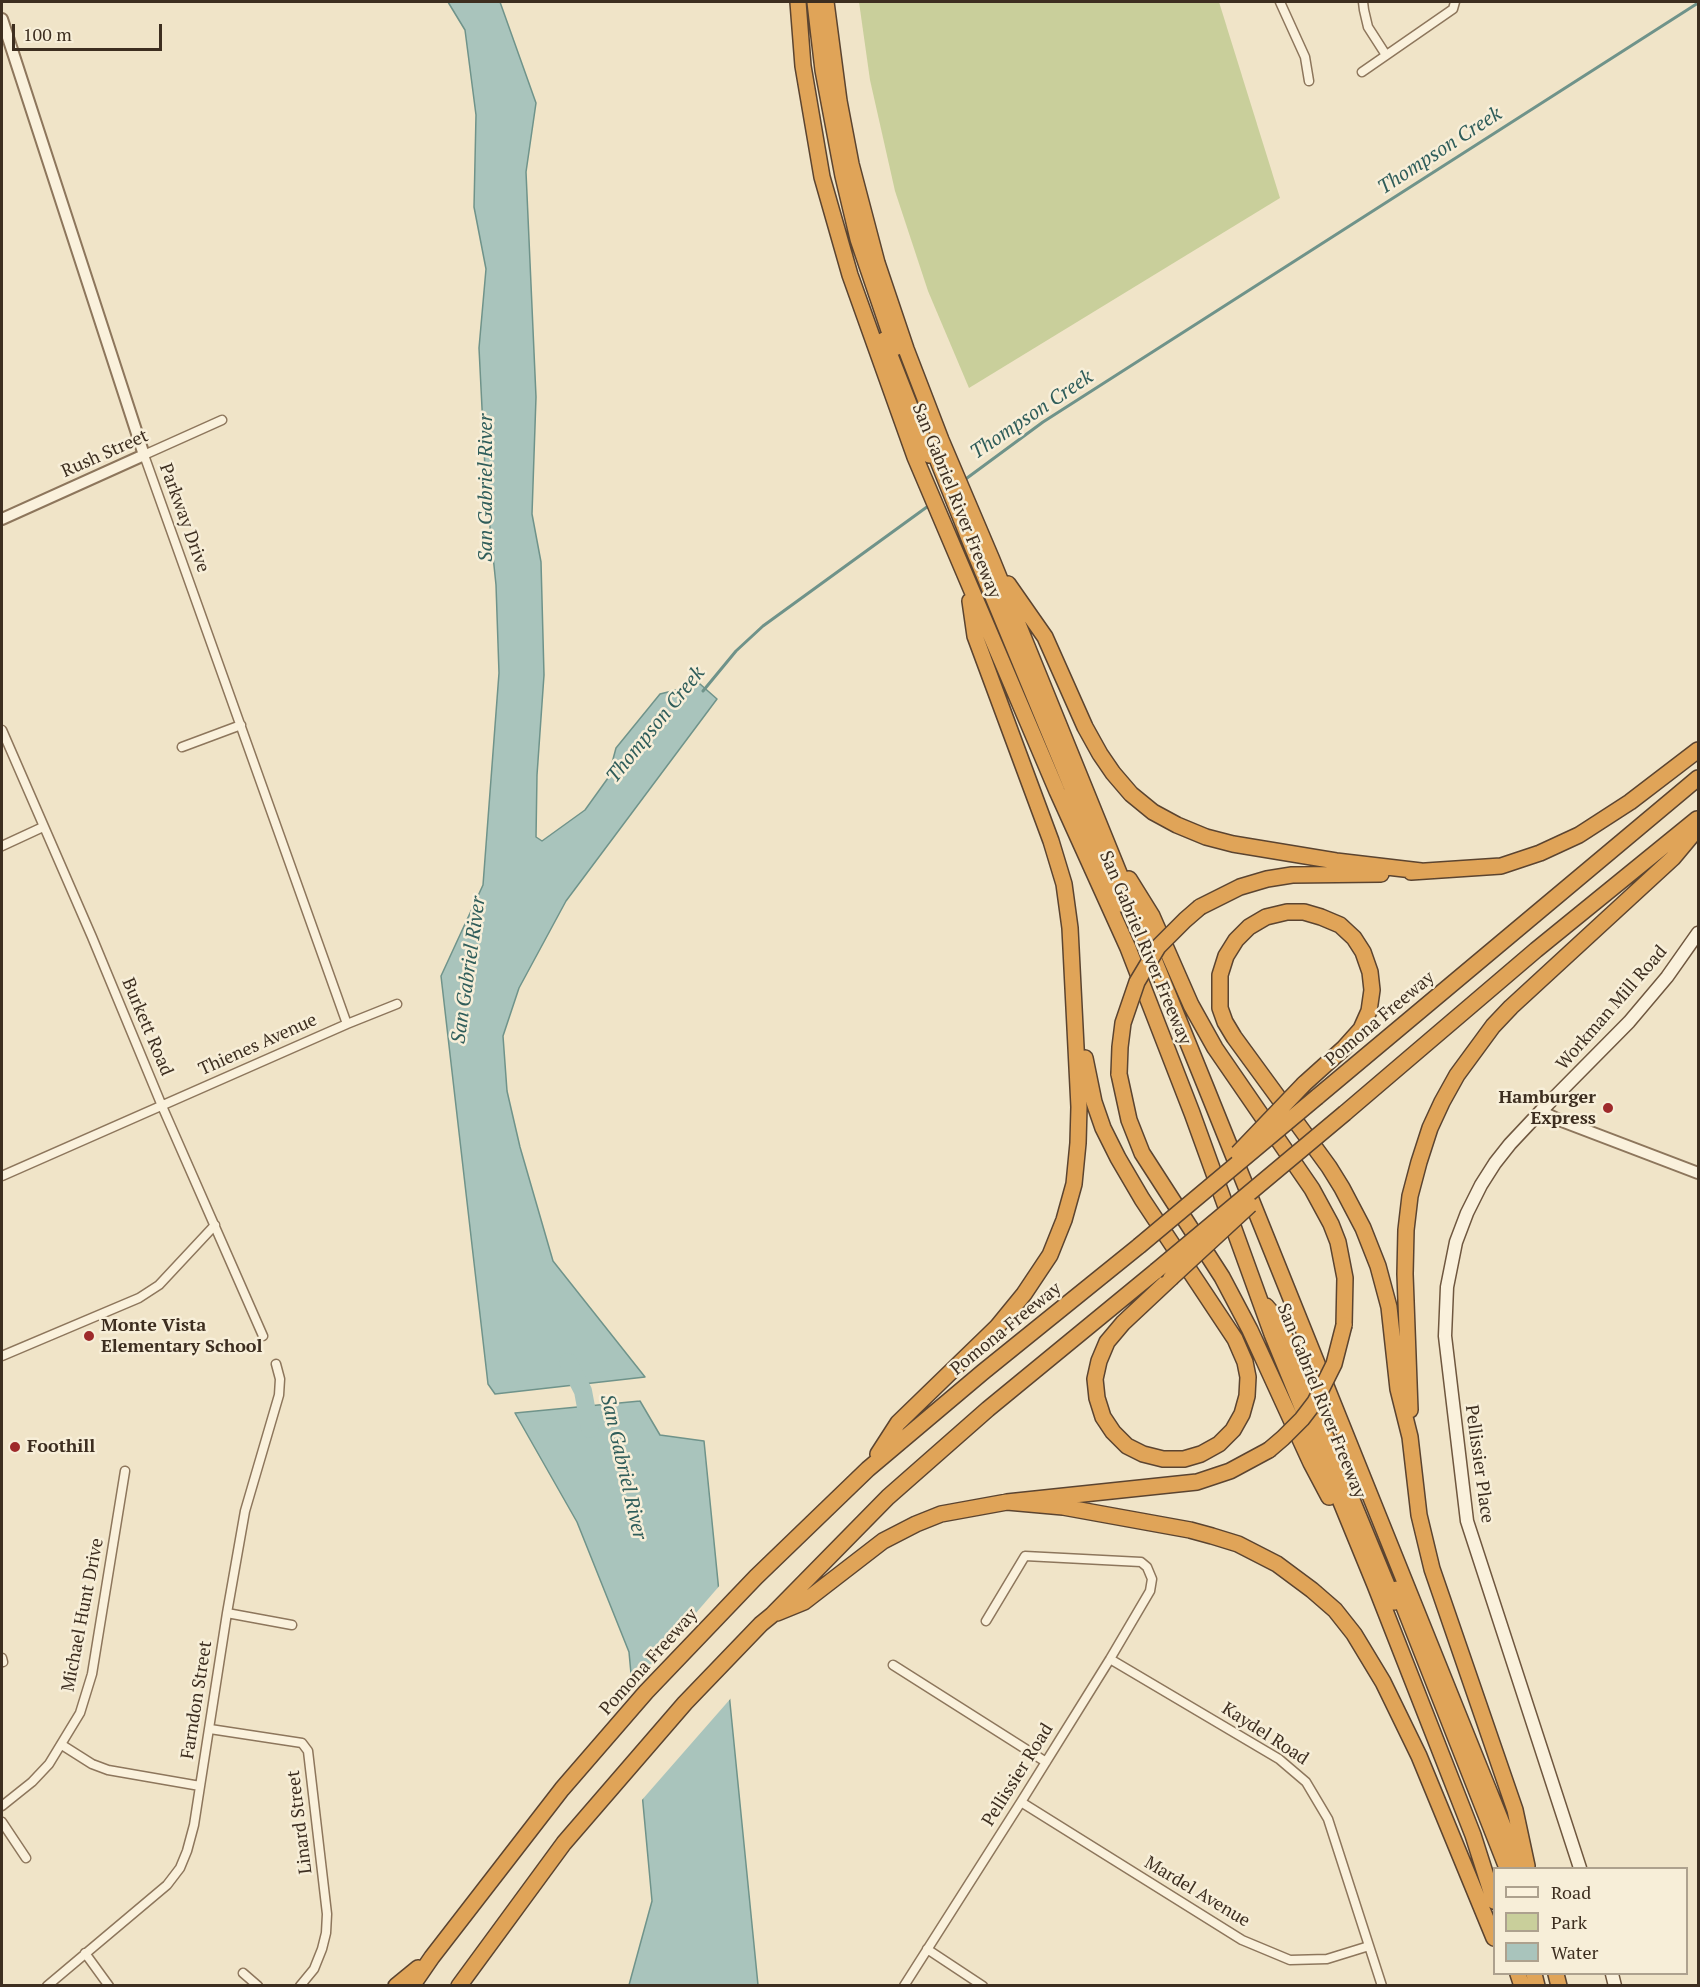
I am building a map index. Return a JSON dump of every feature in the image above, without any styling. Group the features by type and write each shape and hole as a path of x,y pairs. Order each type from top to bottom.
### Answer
{"highway":[{"name":"San Gabriel River Freeway","path":"798,2 803,66 822,177 850,275 928,448 969,547 966,577 1057,791 1128,948 1192,1113 1272,1334 1375,1585 1473,1835 1493,1898"},
{"path":"809,2 818,77 831,154 852,244 872,307 928,448"},
{"path":"815,2 828,102 858,239 928,448"},
{"name":"San Gabriel River Freeway","path":"826,2 842,120 868,231 902,338 928,448 969,547 992,560 1520,1867"},
{"path":"969,547 1052,758 1057,791"},
{"path":"969,547 1150,977 1308,1364 1506,1867"},
{"path":"992,560 1045,637 1085,727 1100,754 1131,794 1153,812 1176,825 1206,837 1233,844 1336,861 1421,871"},
{"path":"863,1473 898,1423 997,1327 1024,1294 1050,1255 1064,1220 1074,1184 1079,1107 1074,987 1064,884 1051,841 975,636 966,577"},
{"path":"1375,1585 1311,1463 1250,1330 1228,1288 1142,1153 1129,1120 1119,1074 1123,1023 1137,982 1158,947 1185,920 1200,907 1240,887 1292,875 1383,874 1501,866 1540,853 1579,835 1630,802 1698,750"},
{"name":"Pomona Freeway","path":"412,1986 562,1789 639,1701 695,1639 863,1473 1317,1098 1698,778"},
{"path":"459,1986 564,1843 618,1778 685,1703 886,1499 988,1409 1345,1113 1536,950 1698,818"},
{"path":"1528,1867 1515,1810 1432,1569 1419,1515 1410,1437 1405,1274 1406,1230 1410,1196 1430,1128 1457,1075 1474,1049 1499,1019 1673,858 1698,828"},
{"path":"766,1620 804,1602 887,1539 941,1514 1060,1495 1177,1485 1197,1482 1230,1471 1269,1450 1302,1419 1314,1402 1334,1364 1344,1325 1344,1278 1338,1242 1331,1224 1312,1189 1215,1048 1191,1005 1152,916 1105,840"},
{"path":"1181,1211 1304,1084 1344,1048 1361,1029 1369,1011 1372,990 1370,972 1363,952 1354,938 1340,925 1321,916 1304,912 1287,912 1266,917 1249,927 1236,940 1226,956 1220,975 1220,1008 1224,1022 1234,1037 1329,1167 1363,1228 1378,1266 1389,1307 1398,1389 1410,1437"},
{"path":"1074,987 1089,1079 1103,1128 1142,1199 1192,1272 1235,1339 1245,1362 1248,1377 1247,1396 1242,1414 1233,1430 1219,1444 1201,1454 1184,1458 1163,1459 1143,1454 1127,1446 1113,1432 1103,1417 1096,1398 1095,1379 1107,1342 1123,1323 1171,1278 1193,1259 1345,1113"},
{"path":"1260,1299 1278,1320 1283,1330 1479,1810 1498,1867"},
{"path":"1007,1502 1063,1507 1191,1530 1238,1544 1277,1564 1335,1610 1354,1634 1383,1682 1419,1756 1493,1936"},
{"path":"396,1986 432,1957"},
{"path":"1522,1978 1537,1986"}],"main road":[{"name":"Workman Mill Road","path":"1541,1111 1629,1022 1667,977 1698,933"},
{"name":"Pellissier Place","path":"1541,1111 1495,1163 1467,1213 1451,1263 1447,1287 1445,1336 1467,1521 1579,1867"}],"street":[{"path":"1280,2 1305,57 1309,81"},
{"path":"1363,2 1368,27 1386,55"},
{"path":"1362,72 1453,9 1455,2"},
{"name":"Parkway Drive","path":"2,19 144,455 348,1024"},
{"name":"Rush Street","path":"2,519 222,420"},
{"path":"182,747 241,725"},
{"name":"Burkett Road","path":"2,730 263,1336"},
{"path":"2,846 43,827"},
{"name":"Thienes Avenue","path":"2,1176 397,1004"},
{"path":"1541,1111 1698,1173"},
{"path":"2,1356 139,1298 159,1285 215,1225"},
{"name":"Farndon Street","path":"46,1986 167,1885 180,1868 187,1851 194,1825 245,1511 279,1395 280,1379 276,1364"},
{"name":"Michael Hunt Drive","path":"2,1806 32,1782 49,1764 80,1713 92,1674 125,1471"},
{"name":"Pellissier Road","path":"904,1986 1110,1659 1150,1591 1152,1579 1147,1567 1141,1562 1025,1556 986,1621"},
{"path":"227,1612 292,1625"},
{"name":"Kaydel Road","path":"1110,1659 1279,1760 1306,1782 1329,1819 1382,1986"},
{"path":"893,1665 1046,1762"},
{"name":"Linard Street","path":"210,1729 302,1743 308,1751 327,1923 322,1949 314,1969 300,1986"},
{"path":"62,1745 92,1764 108,1770 200,1786"},
{"name":"Mardel Avenue","path":"1022,1802 1242,1940 1290,1960 1327,1959 1369,1946"},
{"path":"2,1822 26,1858"},
{"path":"927,1949 983,1986"},
{"path":"84,1953 109,1986"},
{"path":"243,1973 258,1986"}],"green space":[{"path":"859,2 1219,2 1280,198 969,388 928,291 895,191 870,80"}],"water":[{"path":"448,2 500,2 536,103 526,172 536,397 532,514 541,562 544,675 537,775 536,837 542,841 585,810 608,778 616,748 660,694 700,684 717,699 566,901 519,988 503,1036 507,1091 520,1147 553,1261 645,1377 495,1394 488,1384 441,976 483,885 499,673 496,585 486,488 479,348 486,269 474,207 476,115 465,30"},
{"path":"640,1401 660,1435 704,1441 758,1985 629,1985 652,1901 629,1652 577,1522 515,1413"}],"pier":[{"path":"721,1584 732,1697 641,1801 630,1689"}],"waterway":[{"name":"Thompson Creek","path":"963,481 1043,422 1698,3"},
{"name":"Thompson Creek","path":"703,691 736,651 763,626 931,504"},
{"name":"San Gabriel River","path":"568,1362 583,1391 590,1429"}],"place":[{"name":"Hamburger Express","path":"1608,1108"},
{"name":"Monte Vista Elementary School","path":"89,1336"},
{"name":"Foothill","path":"15,1447"}]}
